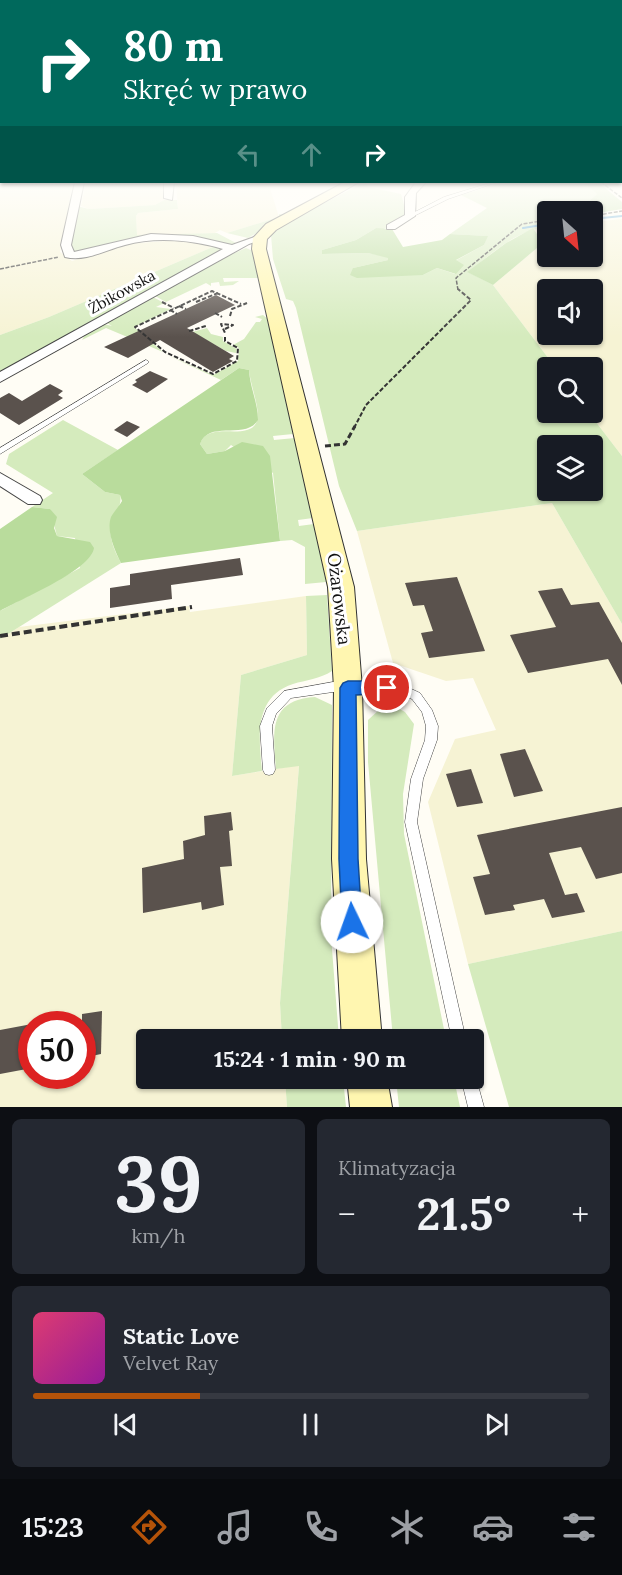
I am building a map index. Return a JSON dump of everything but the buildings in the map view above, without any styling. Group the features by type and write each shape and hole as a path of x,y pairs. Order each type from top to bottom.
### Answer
{"main road":[{"name":"Żbikowska","path":"260,238 265,234"},
{"name":"Ożarowska","path":"260,238 259,249 309,448 340,586 348,688 349,859 361,1029"},
{"path":"369,1089 371,1107"}],"street":[{"path":"68,234 66,245 69,255 87,254 131,241 183,238 204,240 233,249"},
{"name":"Żbikowska","path":"0,378 233,249 260,238"},
{"path":"0,478 34,500"}],"lane":[{"path":"0,451 146,362"},
{"path":"269,770 266,726 271,711 278,700 298,691 348,688 403,690 416,696 428,710 432,726 431,740 417,779 411,822 457,1029"},
{"path":"471,1089 476,1107"}],"path":[{"path":"309,448 345,444 366,405 471,300 458,290 456,278 510,234"},
{"path":"0,269 69,255"},
{"path":"225,337 225,341 238,348 237,362 213,374 165,352 135,327 210,292 218,292 241,304"},
{"path":"192,300 197,303 218,292"},
{"path":"165,303 174,308"},
{"path":"230,316 232,309 247,303"},
{"path":"179,306 186,309"},
{"path":"170,310 177,314"},
{"path":"215,313 222,317"},
{"path":"225,322 233,325 225,331 220,326 225,322"},
{"path":"189,331 206,326"},
{"path":"0,636 192,607"}],"shaded area":[{"path":"0,234 63,234 60,252 72,261 127,244 193,241 215,246 49,317 0,335"},
{"path":"137,234 198,234 137,236"},
{"path":"603,234 622,234 622,456 597,423 603,423 603,357 547,357 538,345 603,345 603,279 537,279 537,343 493,285 537,248 537,267 603,267"},
{"path":"552,503 622,624 622,931 468,964 428,802 455,739 496,730 473,678 446,681 393,663 357,531"},
{"path":"306,596 307,655 241,675 232,776 299,765 280,1003 281,1029 136,1029 136,1089 286,1089 287,1107 0,1107 0,639 19,627 189,606 190,612"}],"green space":[{"path":"71,234 218,234 236,243 232,246 191,239 153,239 114,244 74,253 68,248"},
{"path":"230,234 255,234 248,238"},
{"path":"273,234 367,234 356,240 322,250 322,254 368,253 389,257 388,260 353,268 423,275 437,268 455,274 455,261 484,245 487,236 450,234 524,234 495,251 468,272 493,285 547,357 537,357 537,423 597,423 622,456 622,624 552,503 357,531 339,486 296,308 293,301 286,299 273,259"},
{"path":"367,234 395,234 403,247 442,240 450,234 488,236 484,245 456,260 464,265 456,274 437,268 423,275 357,278 350,275 353,268 388,260 388,258 368,253 322,254 322,250 356,240"},
{"path":"523,234 537,234 537,248 493,285 467,272 506,243"},
{"path":"215,246 222,250 0,374 0,335 49,317"},
{"path":"246,248 253,251 260,278 223,278 224,282 239,281 233,285 220,286 219,282 211,283 211,286 206,283 166,302 155,296 223,258"},
{"path":"153,297 164,303 156,307 171,309 134,327 163,352 106,328 82,340 85,335 104,324 112,326 107,323"},
{"path":"263,315 268,319 293,434 273,436 274,440 295,438 313,518 298,520 299,526 314,524 326,582 305,584 305,547 292,540 280,541 273,473 231,445 225,451 207,454 200,444 212,433 246,430 253,427 257,421 258,411 249,370 239,368 221,380 165,354 213,375 238,361 239,348 233,345 244,339 256,322 262,319 255,317"},
{"path":"207,328 211,334 223,337 223,341 237,349 236,353 226,351 192,332"},
{"path":"239,368 249,370 258,420 245,429 211,433 200,444 207,454 225,451 242,442 263,446 270,456 280,541 121,563 110,535 111,517 122,501 120,495 105,492 82,474"},
{"path":"63,420 118,450 82,474 105,492 120,495 121,499 112,523 111,536 121,563 0,639 0,611 80,568 75,538 57,536 50,509 32,507 53,493 6,464 9,454"},
{"path":"32,507 50,509 57,517 54,528 57,536 90,542 94,548 90,557 68,574 0,611 0,529"},
{"path":"327,595 332,671 318,678 293,684 280,690 271,698 261,720 262,771 232,776 241,675 307,655 306,596"},
{"path":"315,697 332,705 331,936 338,1029 281,1029 280,1003 299,766 276,769 274,743 277,720 281,711 300,699"},
{"path":"396,707 405,712 414,724 403,794 404,834 444,1029 392,1029 368,762 368,720 380,709"},
{"path":"622,931 622,1107 509,1107 468,964"},
{"path":"286,1089 344,1089 346,1107 287,1107"},
{"path":"397,1089 456,1089 460,1107 399,1107"}],"route":[{"path":"352,922 349,859 348,688 387,688"}]}
